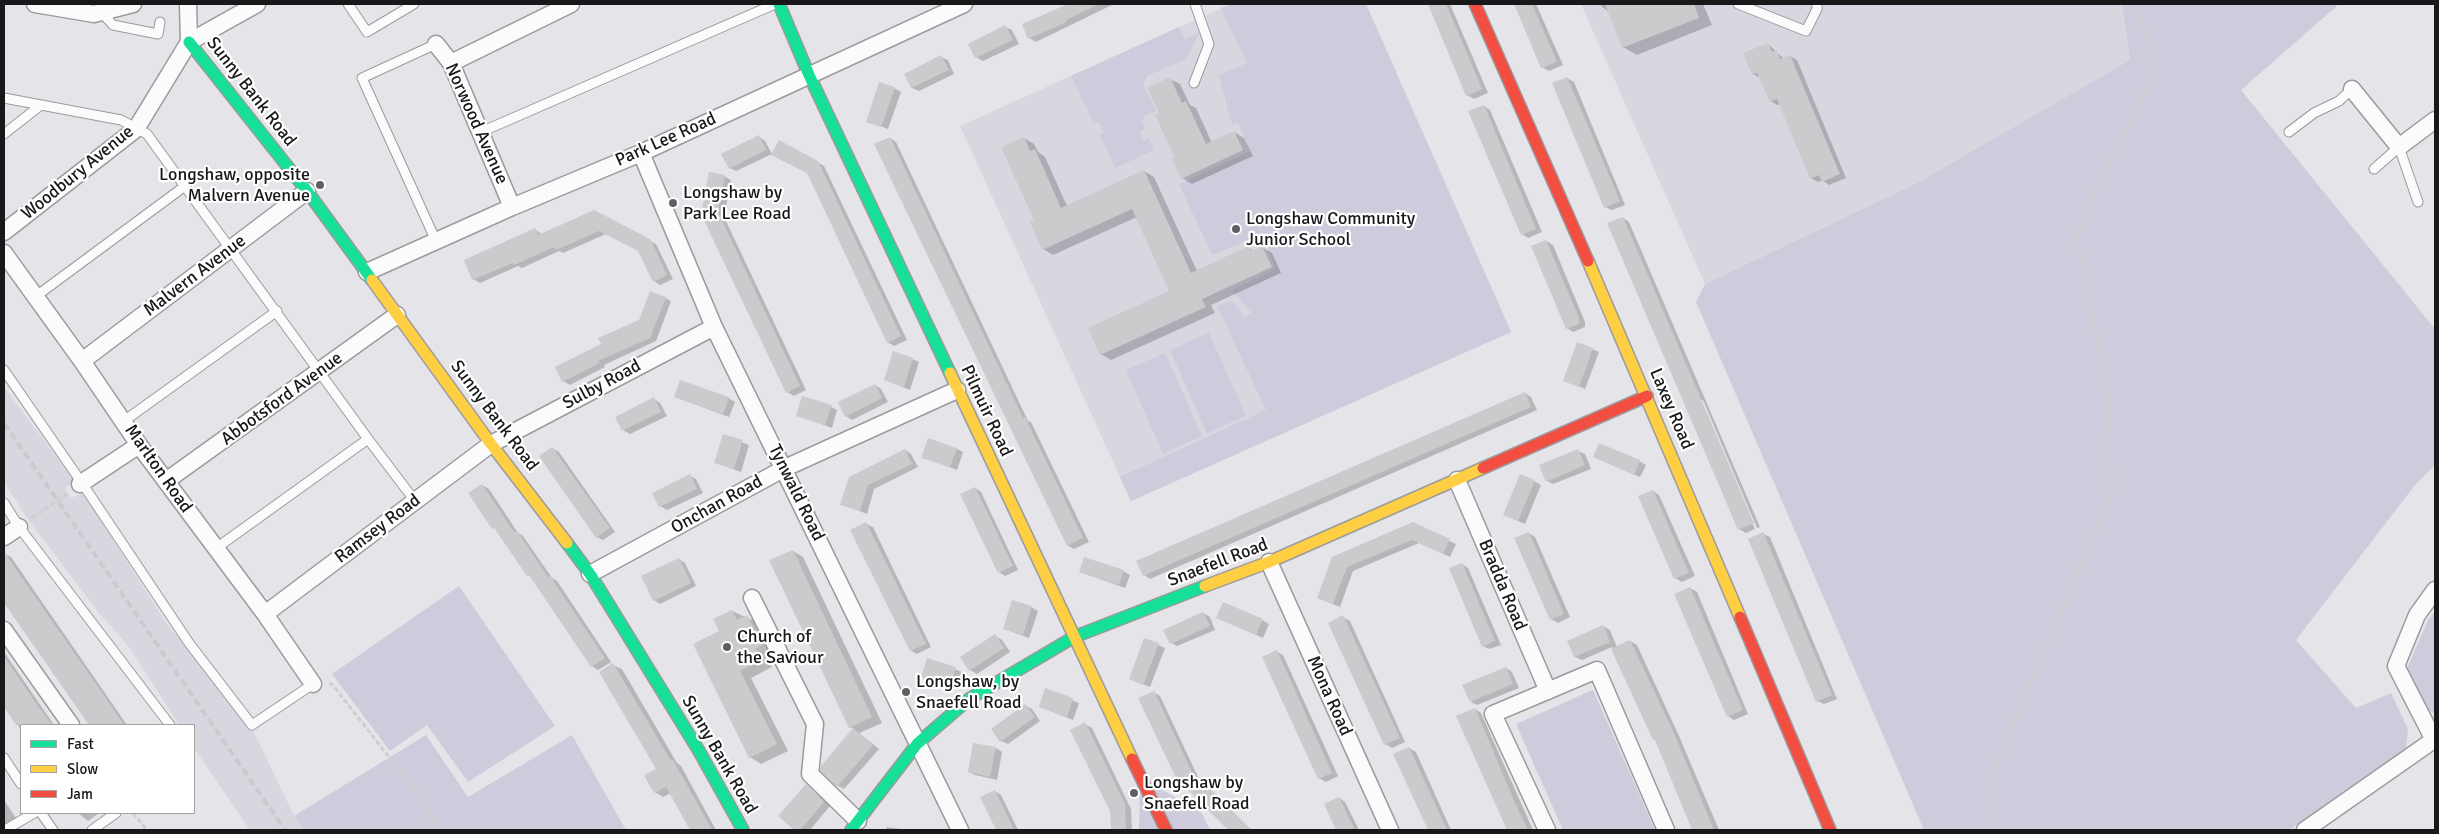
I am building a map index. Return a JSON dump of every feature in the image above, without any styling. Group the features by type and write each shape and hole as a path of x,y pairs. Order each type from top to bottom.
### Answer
{"street":[{"path":"35,4 94,14 133,4"},
{"path":"188,4 189,42 257,4"},
{"path":"451,63 568,4"},
{"name":"Pilmuir Road","path":"779,4 809,75 956,390 1166,830"},
{"name":"Park Lee Road","path":"367,272 512,206 641,153 964,4"},
{"name":"Laxey Road","path":"1475,4 1647,396 1830,830"},
{"name":"Woodbury Avenue","path":"4,232 136,129 189,42"},
{"name":"Sunny Bank Road","path":"189,42 307,191 490,444 543,509 590,574 699,750 743,830"},
{"name":"Norwood Avenue","path":"436,44 451,63 512,206"},
{"path":"2352,89 2399,147 2435,120"},
{"name":"Tynwald Road","path":"641,153 714,327 960,830"},
{"name":"Malvern Avenue","path":"82,361 307,191"},
{"name":"Marlton Road","path":"4,253 82,361 138,445 265,614 313,684"},
{"name":"Abbotsford Avenue","path":"166,481 397,316"},
{"name":"Sulby Road","path":"490,444 714,327"},
{"name":"Onchan Road","path":"590,574 784,468 956,390"},
{"name":"Snaefell Road","path":"855,826 917,744 969,699 1074,638 1269,562 1647,396"},
{"name":"Ramsey Road","path":"265,614 490,444"},
{"path":"81,483 138,445"},
{"name":"Bradda Road","path":"1457,480 1548,691"},
{"path":"4,537 19,527"},
{"name":"Mona Road","path":"1269,562 1390,830"},
{"path":"2305,830 2435,740 2396,666 2417,615 2435,590"},
{"path":"752,598 815,724 810,774 855,826"},
{"path":"4,630 70,724"},
{"path":"1547,830 1493,714 1597,670 1666,830"}],"lane":[{"path":"348,4 367,32 414,4"},
{"path":"480,132 776,4"},
{"path":"1194,83 1209,44 1195,4"},
{"path":"1738,4 1806,31 1816,9 1816,4"},
{"path":"102,13 113,25 158,34 160,22"},
{"path":"436,44 362,78 436,241"},
{"path":"2290,132 2314,113 2338,102 2352,89"},
{"path":"4,98 121,120 148,134 368,439 415,501"},
{"path":"4,134 41,105"},
{"path":"2374,169 2399,147 2418,202"},
{"path":"35,297 185,186"},
{"path":"124,422 277,311"},
{"path":"4,370 189,643 252,725 313,684"},
{"path":"215,549 368,439"},
{"path":"4,504 19,527 169,724"},
{"path":"4,758 20,782"},
{"path":"4,830 32,814"},
{"path":"42,814 53,830"},
{"path":"92,830 115,814"}],"path":[{"path":"1992,830 1995,767 2111,494 2110,405 2077,237 2100,181 2154,73 2138,4"},
{"path":"19,527 81,483"},
{"path":"313,684 332,684 421,798 438,830"},
{"path":"134,814 147,830"}],"shaded area":[{"name":"Longshaw Community Junior School","path":"1231,4 1366,4 1511,332 1131,501 960,126"},
{"path":"1231,4 1366,4 1511,332 1131,501 1120,477 1266,410 1217,306 1232,301 1244,317 1252,313 1231,290 1276,269 1261,235 1212,255 1179,184 1250,151 1238,123 1232,125 1219,75 1247,63 1221,8"},
{"path":"1581,4 2122,4 2130,60 1915,184 1705,284"},
{"path":"2122,4 2339,4 2241,90 2435,329 2435,465 2415,485 2296,640 2356,708 2391,693 2408,729 2406,748 2289,830 1924,830 1696,302 1705,284 1915,184 2130,60"},
{"path":"1179,27 1185,40 1199,33 1186,59 1147,76 1143,85 1156,111 1145,116 1142,121 1145,129 1140,132 1143,141 1149,138 1154,150 1115,168 1100,135 1104,132 1099,122 1094,123 1071,76"},
{"path":"1209,333 1246,416 1207,433 1170,350"},
{"path":"1165,353 1202,436 1163,454 1126,370"},
{"path":"4,387 74,480 65,489 71,498 83,493 165,621 254,732 294,816 304,830 250,830 195,749 195,724 178,724 130,648 100,614 29,521 4,482"},
{"path":"459,586 555,726 468,782 427,725 390,751 332,674"},
{"path":"2435,612 2435,713 2427,710 2406,671 2428,620"},
{"path":"1593,690 1655,830 1563,830 1516,724"},
{"path":"426,735 468,797 572,735 626,830 304,830 294,816"},
{"path":"1140,777 1201,812 1210,830 1139,830"}],"building":[{"path":"1068,4 1099,4 1066,20 1067,22 1028,39 1022,24"},
{"path":"1428,4 1446,4 1482,89 1466,96"},
{"path":"1514,4 1532,4 1557,62 1541,68"},
{"path":"1605,4 1694,4 1699,18 1622,48"},
{"path":"1005,25 1013,40 975,58 968,44"},
{"path":"1768,43 1772,52 1777,50 1780,59 1790,55 1840,174 1822,182 1819,175 1810,179 1777,99 1770,102 1757,73 1752,75 1743,53"},
{"path":"941,55 949,70 911,88 904,74"},
{"path":"1170,77 1182,103 1186,101 1206,144 1234,131 1243,150 1181,179 1172,159 1175,158 1155,115 1159,113 1147,88"},
{"path":"1567,77 1620,201 1604,208 1552,83"},
{"path":"879,82 895,87 881,127 866,122"},
{"path":"1484,105 1536,229 1521,235 1468,111"},
{"path":"759,135 766,150 729,169 721,154"},
{"path":"890,137 1023,418 1025,417 1083,538 1067,546 874,144"},
{"path":"1024,137 1030,151 1035,149 1061,208 1144,170 1191,273 1249,246 1251,251 1262,246 1272,267 1202,299 1206,307 1100,355 1088,328 1169,291 1132,209 1042,250 1030,222 1034,220 1001,147"},
{"path":"779,140 818,161 901,336 887,343 807,173 771,155"},
{"path":"709,172 725,175 718,212 800,386 786,393 701,214"},
{"path":"594,210 650,239 667,275 653,282 638,251 599,231 556,250 554,247 514,265 513,263 472,280 464,260 535,228 538,235"},
{"path":"1623,217 1754,523 1738,530 1607,223"},
{"path":"1546,240 1579,318 1579,324 1566,329 1531,246"},
{"path":"650,291 666,297 650,338 598,361 600,363 562,382 555,367 601,344 598,338 639,320"},
{"path":"1577,342 1593,348 1579,387 1563,381"},
{"path":"893,351 913,358 904,387 884,380"},
{"path":"680,380 729,397 723,414 674,397"},
{"path":"875,384 882,398 845,417 838,402"},
{"path":"1525,392 1531,407 1143,576 1136,561"},
{"path":"802,396 832,405 825,425 796,416"},
{"path":"654,397 661,412 622,431 615,417"},
{"path":"723,434 743,440 734,469 714,463"},
{"path":"928,438 957,448 950,467 921,458"},
{"path":"1599,443 1640,460 1634,475 1593,457"},
{"path":"552,447 610,528 596,538 539,456"},
{"path":"905,449 912,464 868,485 860,511 840,505 849,477"},
{"path":"1578,449 1585,465 1546,482 1539,465"},
{"path":"690,474 697,489 659,507 652,493"},
{"path":"1520,474 1535,480 1518,521 1503,515"},
{"path":"482,484 514,532 517,531 548,577 550,576 605,658 591,667 529,575 527,576 494,528 492,529 468,493"},
{"path":"975,487 1013,566 998,573 960,494"},
{"path":"1653,490 1689,573 1674,579 1638,496"},
{"path":"866,522 926,644 910,651 850,530"},
{"path":"1413,522 1450,539 1443,554 1412,540 1347,567 1333,604 1317,598 1332,557"},
{"path":"1529,532 1564,614 1550,620 1514,538"},
{"path":"1763,532 1832,695 1816,702 1748,539"},
{"path":"793,550 872,717 849,728 769,560"},
{"path":"4,552 123,724 88,724 4,603"},
{"path":"1084,557 1124,570 1119,585 1079,572"},
{"path":"679,558 691,583 653,601 641,576"},
{"path":"1462,563 1495,641 1482,647 1449,568"},
{"path":"1690,587 1743,710 1727,717 1674,594"},
{"path":"1012,600 1032,606 1023,635 1003,629"},
{"path":"1223,602 1263,619 1256,635 1216,618"},
{"path":"732,610 737,620 747,615 762,645 755,649 761,660 740,671 777,744 749,758 693,644 719,631 713,619"},
{"path":"1203,612 1210,626 1170,644 1163,630"},
{"path":"1343,615 1400,738 1384,745 1328,623"},
{"path":"1603,625 1610,642 1574,657 1567,641"},
{"path":"995,634 1004,648 969,671 960,657"},
{"path":"1144,638 1159,643 1143,685 1129,679"},
{"path":"1630,640 1673,731 1714,830 1692,830 1655,740 1653,740 1611,649"},
{"path":"1277,650 1332,773 1318,779 1262,657"},
{"path":"4,656 51,724 16,725 4,707"},
{"path":"927,658 956,667 950,687 921,677"},
{"path":"613,663 671,761 673,760 712,830 690,830 666,787 654,793 644,775 656,769 599,672"},
{"path":"1506,667 1513,684 1470,702 1462,685"},
{"path":"1045,688 1073,698 1067,717 1039,707"},
{"path":"1154,691 1192,772 1252,830 1228,830 1176,778 1138,698"},
{"path":"1025,704 1035,717 1000,742 991,729"},
{"path":"1475,708 1528,830 1507,830 1456,716"},
{"path":"1085,722 1125,804 1126,830 1111,830 1110,811 1070,730"},
{"path":"853,728 873,745 837,787 820,770 821,766"},
{"path":"973,743 996,747 990,777 968,772"},
{"path":"1409,747 1447,830 1428,830 1393,754"},
{"path":"806,784 824,802 800,830 794,830 778,816"},
{"path":"995,790 1014,830 996,830 980,797"},
{"path":"1339,797 1355,830 1336,830 1324,804"}],"railway":[{"path":"4,423 285,830"}],"traffic: fast":[{"path":"779,4 809,75 950,373"},
{"path":"189,42 307,191 372,280"},
{"path":"567,543 590,574 699,751 743,830"},
{"path":"851,830 917,744 969,699 1074,637 1205,586"}],"traffic: slow":[{"path":"1588,261 1740,617"},
{"path":"372,280 491,444 567,543"},
{"path":"950,373 1132,759"},
{"path":"1205,586 1269,562 1483,468"}],"traffic: jam":[{"path":"1475,4 1588,261"},
{"path":"1483,468 1647,396"},
{"path":"1740,617 1830,830"},
{"path":"1132,759 1166,830"}],"place":[{"name":"Longshaw, opposite Malvern Avenue","path":"320,185"},
{"name":"Longshaw by Park Lee Road","path":"673,203"},
{"name":"Longshaw Community Junior School","path":"1236,229"},
{"name":"Church of the Saviour","path":"727,647"},
{"name":"Longshaw, by Snaefell Road","path":"906,692"},
{"name":"Longshaw by Snaefell Road","path":"1134,793"}]}
